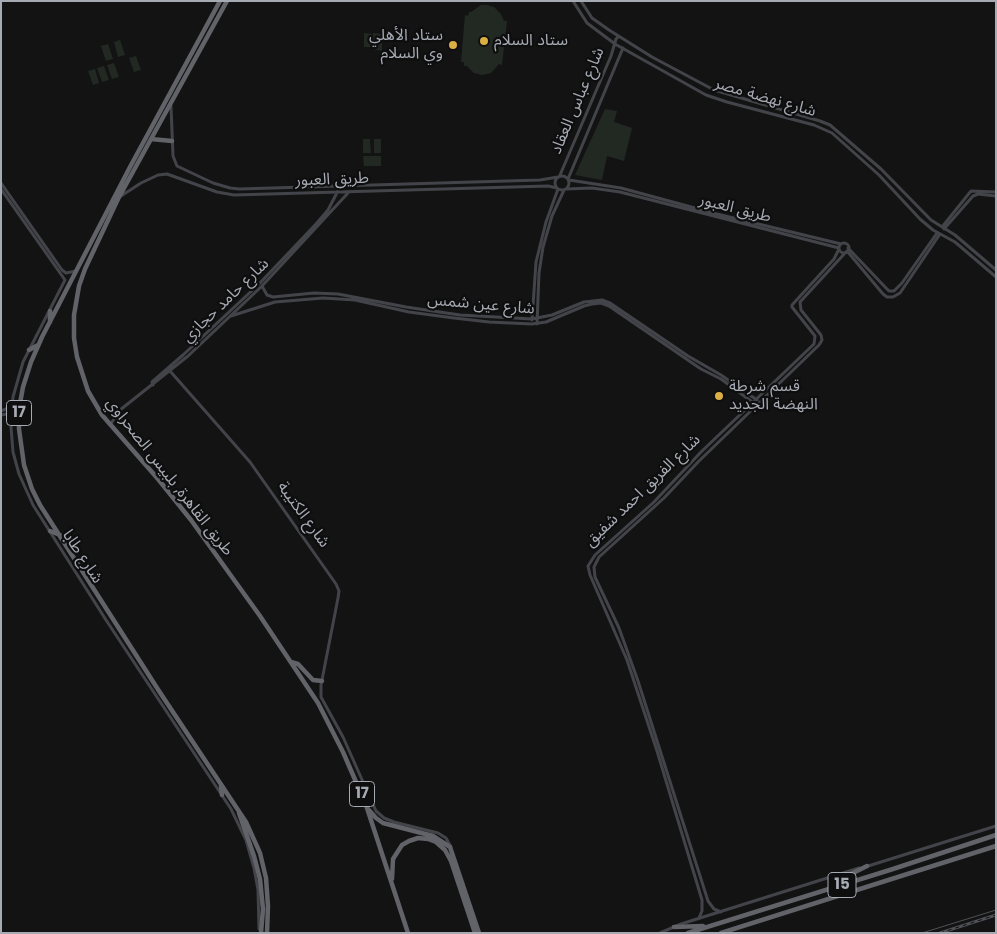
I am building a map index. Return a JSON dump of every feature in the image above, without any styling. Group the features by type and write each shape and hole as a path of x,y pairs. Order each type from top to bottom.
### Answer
{"highway":[{"name":"17","path":"220,1 130,167 30,362 20,400 19,443 32,489 130,644 207,759 239,812"},
{"name":"طريق القاهرة, بلبيس الصحراوي","path":"227,1 118,198 85,269 79,286 74,315 75,344 82,374 91,397 110,425 179,504 260,616 318,703 343,752 366,805 408,933"},
{"path":"216,9 217,12 222,12"},
{"path":"211,18 216,22"},
{"path":"151,139 172,140"},
{"path":"50,311 50,322"},
{"path":"29,350 38,345"},
{"path":"50,531 60,535"},
{"path":"255,620 260,616"},
{"path":"130,644 136,641"},
{"path":"291,662 296,663 313,680 322,681"},
{"path":"221,785 222,795"},
{"path":"366,805 374,816 383,823 433,836 452,849 479,933"},
{"path":"239,812 258,867 262,894 260,933"},
{"path":"239,812 254,838 263,866 268,906 267,933"},
{"name":"15","path":"688,933 829,890 996,835"},
{"path":"394,890 392,866 398,850 406,842 414,839 433,840 443,848 450,858 475,933"},
{"name":"15","path":"721,933 996,846"},
{"path":"829,890 843,878 867,866"},
{"path":"674,927 707,926"}],"street":[{"name":"شارع نهضة مصر","path":"574,1 582,18 615,44 699,91 720,100 814,125 828,131 879,175 910,210 939,233 955,242 996,277"},
{"name":"شارع نهضة مصر","path":"583,3 588,13 596,21 618,37 683,74 723,94 828,124 881,169 919,208 943,228 958,237 996,270"},
{"path":"577,9 583,3"},
{"path":"582,18 588,13"},
{"name":"شارع عباس العقاد","path":"559,176 618,37"},
{"name":"شارع عباس العقاد","path":"568,179 623,48"},
{"path":"679,79 683,74"},
{"path":"685,82 689,76"},
{"path":"593,99 600,102"},
{"path":"118,198 132,188 158,175 176,172 170,104"},
{"name":"طريق العبور","path":"176,172 239,189 540,180 559,176"},
{"name":"طريق العبور","path":"176,172 210,189 234,195 548,186 558,189"},
{"path":"532,324 536,262 546,222 558,189 555,181 559,176 565,176 568,179 569,186 565,190 552,216 543,247 537,324"},
{"name":"طريق العبور","path":"565,190 584,187 620,192 839,249 842,252 847,250 846,244 717,214 621,188 568,179"},
{"path":"1,183 61,271"},
{"name":"شارع حامد حجازي","path":"110,425 117,412 152,383 259,284 325,214 340,186"},
{"path":"348,186 350,189 348,192"},
{"path":"1,189 61,271 66,273 76,270"},
{"path":"558,189 565,190"},
{"path":"943,228 972,190 996,192"},
{"name":"شارع حامد حجازي","path":"152,383 170,371 262,286 348,192"},
{"path":"943,228 973,196 978,194 996,196"},
{"path":"891,291 899,287 939,233"},
{"path":"891,298 900,292 939,233"},
{"path":"839,249 841,244"},
{"name":"شارع الفريق احمد شفيق","path":"756,402 815,342 815,336 792,305 834,259 839,249"},
{"path":"847,250 891,291"},
{"path":"847,250 883,294 891,298"},
{"name":"شارع الفريق احمد شفيق","path":"699,918 703,905 700,891 642,705 615,630 590,575 588,566 595,555 648,510 701,452 821,342 821,335 801,310 800,302 847,250"},
{"name":"شارع طابا","path":"61,271 64,282 29,350 19,375 12,407 14,452 19,474 28,497 239,824 251,856 257,880 261,918"},
{"name":"شارع عين شمس","path":"262,286 267,295 273,297 345,294 393,304 460,314 532,319 552,315 590,300 607,301 756,402"},
{"path":"891,291 891,298"},
{"name":"شارع عين شمس","path":"231,316 275,302 323,298 355,300 409,312 454,318 537,324 592,304 601,303 609,306 701,369 721,379 756,402"},
{"name":"شارع الكتيبة","path":"170,371 250,462 336,584 339,591 321,694 343,737 376,811 384,818 394,822 438,832 446,838 452,849"},
{"path":"3,413 12,407"},
{"path":"3,413 11,416"},
{"name":"شارع الفريق احمد شفيق","path":"614,540 597,559 593,569 595,577 616,620 651,718 704,890 710,905 715,910 721,912"},
{"path":"611,622 616,620"},
{"path":"615,630 619,628"},
{"path":"660,933 699,918 996,826"},
{"path":"700,891 704,890"}],"shaded area":[{"path":"481,5 494,7 501,14 504,21 507,21 502,65 499,64 491,73 482,75 474,73 467,66 464,66 464,62 461,62 465,15 468,16 469,12"},
{"path":"364,33 372,34 371,47 364,47"},
{"path":"373,33 382,34 382,51 373,49"},
{"path":"120,40 125,55 118,57 114,42"},
{"path":"108,44 113,59 106,61 101,46"},
{"path":"136,56 141,70 134,72 129,58"},
{"path":"114,63 119,77 112,79 107,65"},
{"path":"104,66 109,80 102,82 97,68"},
{"path":"95,69 99,83 93,85 88,71"},
{"path":"605,109 617,111 614,122 632,128 624,161 607,156 602,180 575,175"},
{"path":"363,139 370,139 371,153 363,153"},
{"path":"374,139 381,139 381,153 374,153"},
{"path":"363,156 381,156 381,166 364,166"}],"tram line":[{"path":"922,933 996,910"}],"railway":[{"path":"940,933 996,915"}],"place":[{"name":"ستاد السلام","path":"484,41"},
{"name":"ستاد الأهلي وي السلام","path":"453,45"},
{"name":"قسم شرطة النهضة الجديد","path":"719,396"}]}
